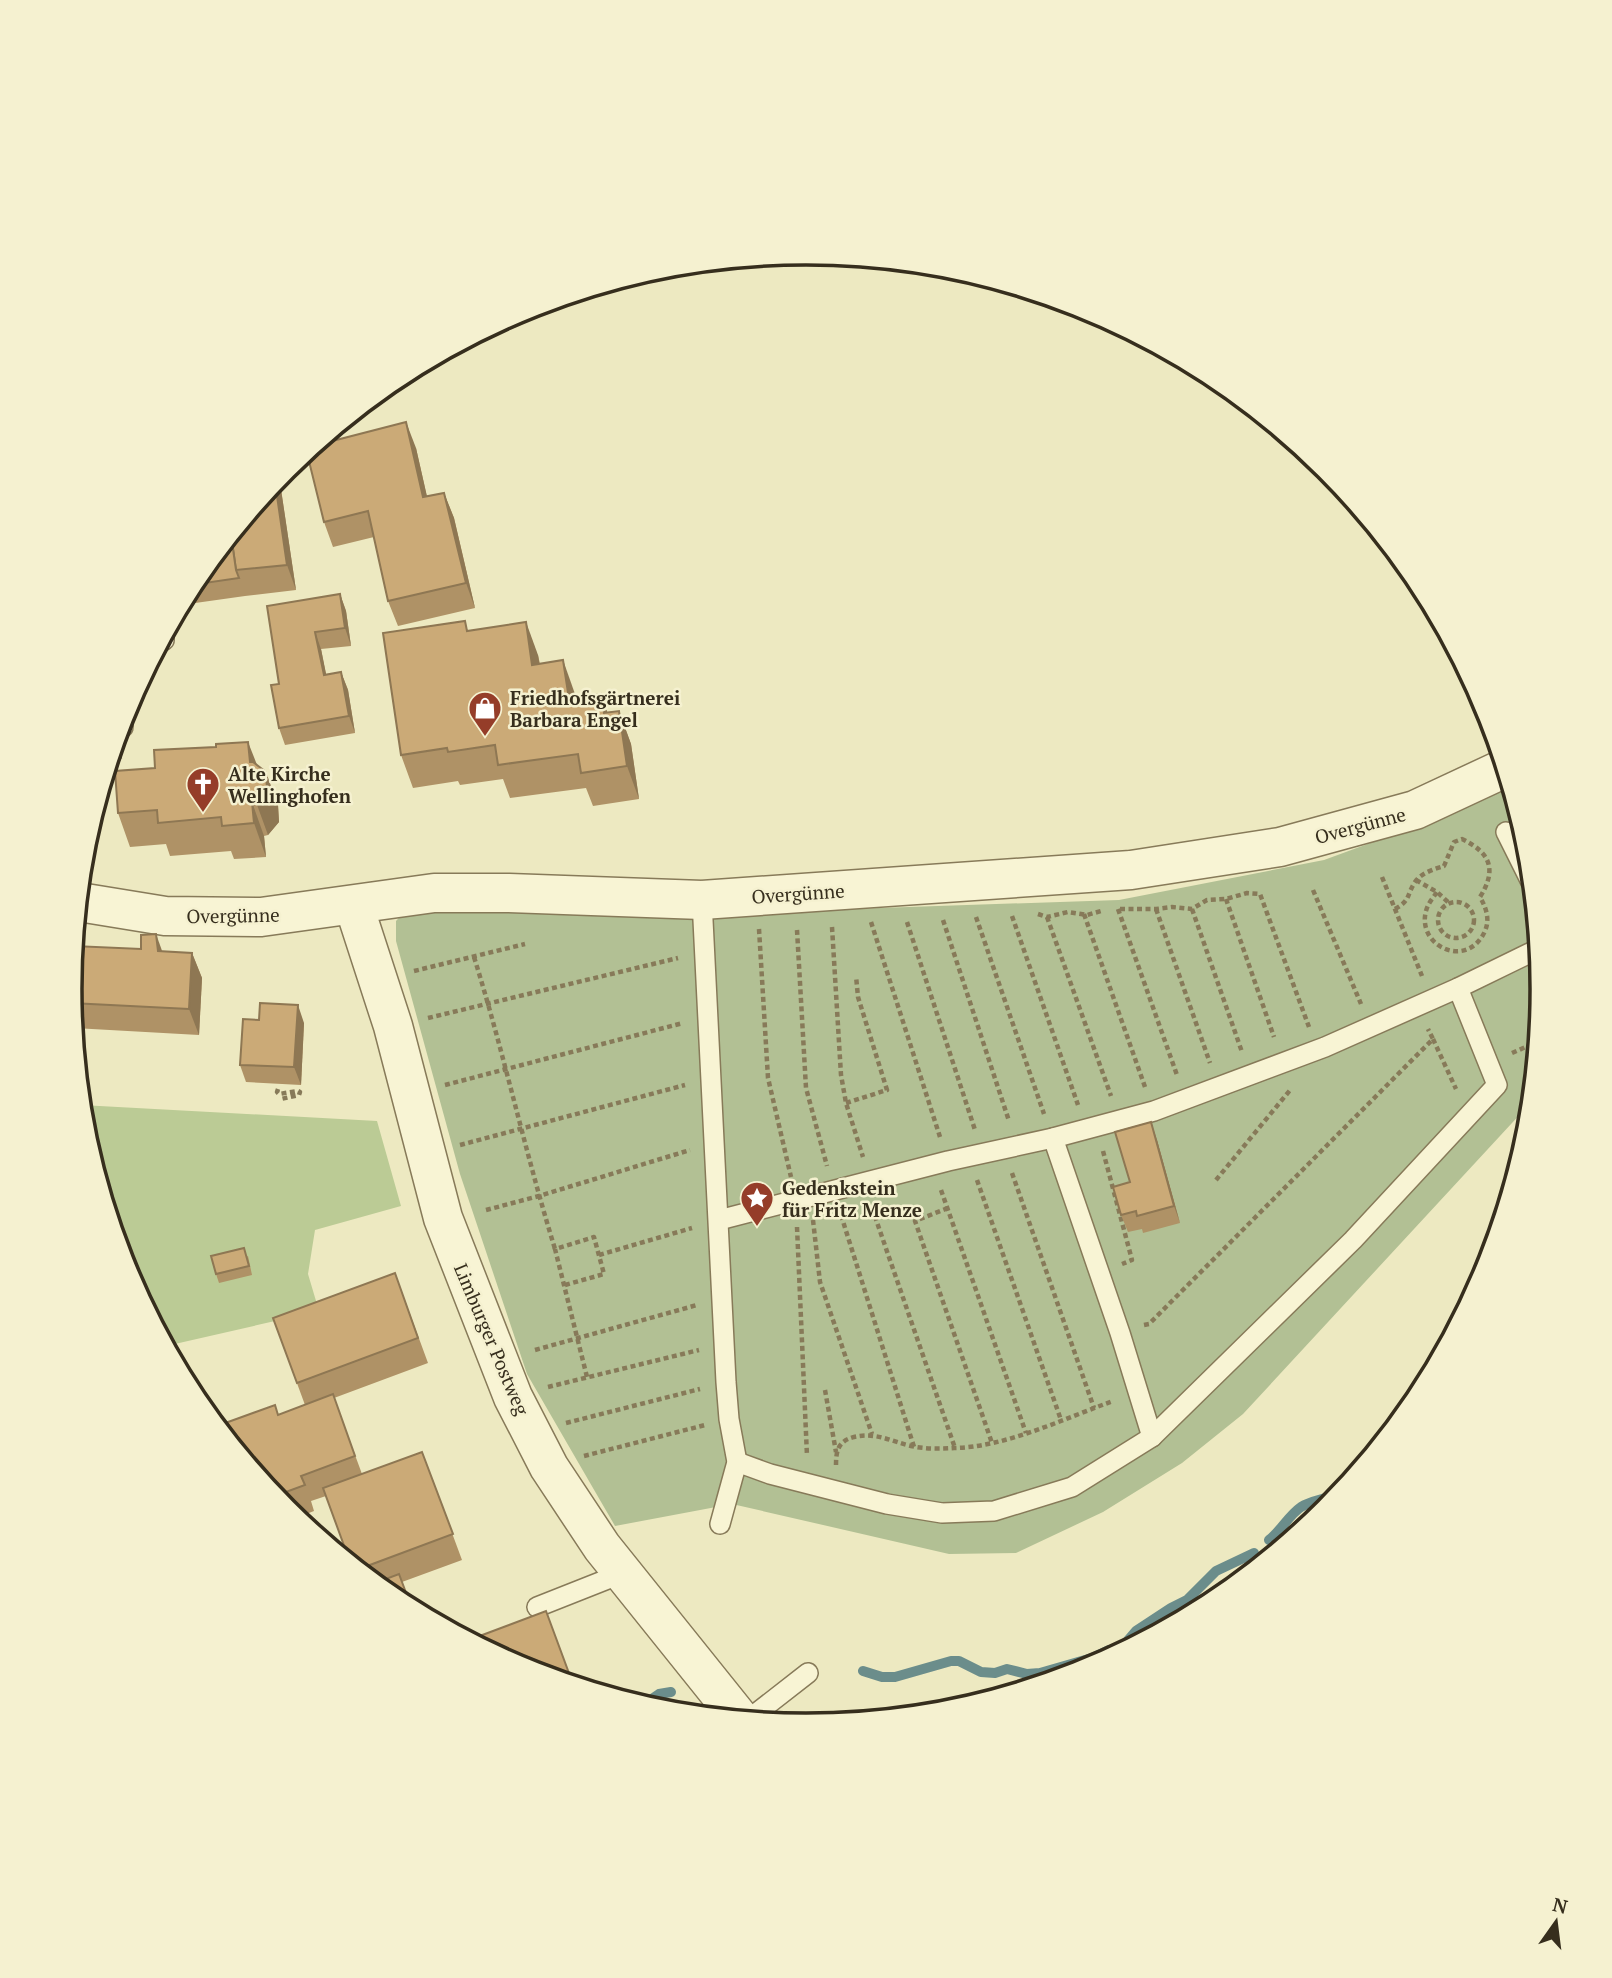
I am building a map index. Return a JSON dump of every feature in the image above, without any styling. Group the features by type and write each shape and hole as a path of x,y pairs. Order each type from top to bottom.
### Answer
{"street":[{"name":"Overgünne","path":"87,903 165,916 261,917 435,893 509,892 702,900 1131,870 1267,849 1415,810 1496,772"},
{"name":"Limburger Postweg","path":"354,906 393,1026 443,1218 513,1397 549,1467 602,1547 733,1709"}],"lane":[{"path":"1506,832 1517,854"},
{"path":"702,900 726,1382 737,1462 720,1524"},
{"path":"719,1220 1154,1111 1317,1051 1458,988 1528,953"},
{"path":"737,1462 769,1474 887,1504 942,1513 994,1511 1072,1487 1152,1437 1353,1240 1497,1085 1458,988"},
{"path":"1052,1138 1120,1333 1152,1437"},
{"path":"537,1607 623,1573"},
{"path":"759,1711 808,1674"}],"path":[{"path":"1395,909 1405,903 1416,880 1427,872 1444,866 1454,842 1462,839 1473,844 1482,852 1491,874 1489,884 1480,897 1487,909 1488,921 1485,934 1476,946 1457,952 1435,944 1429,936 1425,927 1426,909 1437,892"},
{"path":"1382,877 1425,1002 1433,1039 1469,1116"},
{"path":"1416,880 1437,892 1449,903"},
{"path":"1313,890 1371,1027"},
{"path":"1260,894 1317,1051"},
{"path":"1226,899 1283,1063"},
{"path":"1454,901 1465,904 1473,912 1474,925 1466,935 1454,938 1443,933 1439,927 1438,915 1449,903 1454,901"},
{"path":"1118,909 1186,1098"},
{"path":"1156,909 1219,1087"},
{"path":"1192,909 1250,1076"},
{"path":"1084,914 1154,1111"},
{"path":"975,916 1052,1138"},
{"path":"1012,916 1091,1128 1132,1261 1098,1273"},
{"path":"1047,917 1119,1120"},
{"path":"905,918 976,1156 1060,1420"},
{"path":"870,919 940,1164 947,1208 1026,1433"},
{"path":"943,920 1011,1147 1094,1408"},
{"path":"831,921 841,1074 846,1103 867,1182 955,1448"},
{"path":"797,922 806,1088 833,1190 914,1447"},
{"path":"414,971 525,944"},
{"path":"393,1026 704,951"},
{"path":"474,957 565,1285 587,1377"},
{"path":"846,1103 887,1090 858,997 856,976"},
{"path":"440,1086 707,1016"},
{"path":"1120,1333 1149,1324 1433,1039"},
{"path":"459,1145 710,1078"},
{"path":"1216,1180 1292,1088"},
{"path":"278,1089 279,1094 300,1092 299,1095 281,1099"},
{"path":"486,1210 713,1143"},
{"path":"811,1195 820,1282 872,1434"},
{"path":"947,1208 915,1221 992,1443"},
{"path":"599,1255 719,1220"},
{"path":"555,1249 594,1237 604,1274 565,1285"},
{"path":"534,1350 721,1298"},
{"path":"540,1389 724,1344"},
{"path":"561,1424 726,1382"},
{"path":"825,1390 836,1452 836,1474 832,1490"},
{"path":"836,1452 840,1444 851,1438 872,1434 914,1447 955,1448 992,1443 1138,1392"},
{"path":"581,1457 729,1419"}],"green space":[{"path":"1501,788 1516,848 1528,942 1528,1036 1518,1116 1243,1414 1182,1463 1103,1512 1016,1553 949,1554 732,1504 615,1526 527,1374 460,1174 396,941 396,921 406,910 699,914 1119,900 1324,860 1447,815"},
{"path":"92,1106 377,1121 401,1206 315,1230 308,1274 319,1311 175,1344 137,1266 121,1222 107,1176"}],"building":[{"path":"406,422 423,497 444,493 466,583 388,601 368,511 324,522 309,463 334,440"},
{"path":"277,496 287,565 236,570 233,547"},
{"path":"233,547 239,578 207,583"},
{"path":"340,594 345,628 315,632 324,675 341,672 349,716 279,728 271,685 279,684 267,606"},
{"path":"465,621 467,631 526,622 532,665 563,660 569,699 601,694 604,713 619,711 627,766 581,773 578,754 498,765 495,745 401,755 383,633"},
{"path":"248,742 250,762 266,772 267,789 256,802 252,802 254,823 222,826 221,817 158,823 157,810 118,813 116,771 155,768 154,750 216,747 216,744"},
{"path":"156,934 158,951 192,953 189,1009 83,1004 84,946 141,949 141,935"},
{"path":"260,1003 298,1005 294,1067 240,1065 243,1019 259,1020"},
{"path":"1151,1122 1174,1206 1137,1216 1136,1211 1121,1215 1113,1187 1130,1182 1115,1132"},
{"path":"244,1248 249,1266 216,1274 211,1256"},
{"path":"395,1273 418,1338 297,1383 273,1318"},
{"path":"333,1394 355,1456 301,1476 305,1485 286,1492 227,1423 275,1405 278,1415"},
{"path":"422,1452 453,1534 368,1565 344,1545 323,1488"},
{"path":"399,1574 406,1592 404,1591 387,1579"},
{"path":"546,1611 569,1672 529,1658 481,1635"}],"waterway":[{"path":"1269,1540 1301,1507 1319,1500"},
{"path":"1133,1634 1187,1600 1216,1571 1254,1553"},
{"path":"863,1671 882,1677 895,1677 951,1661 959,1661 981,1672 995,1673 1007,1669 1027,1674 1048,1671"},
{"path":"655,1697 671,1692"}],"place":[{"name":"Friedhofsgärtnerei Barbara Engel","path":"485,738"},
{"name":"Alte Kirche Wellinghofen","path":"203,814"},
{"name":"Gedenkstein für Fritz Menze","path":"757,1228"}]}
